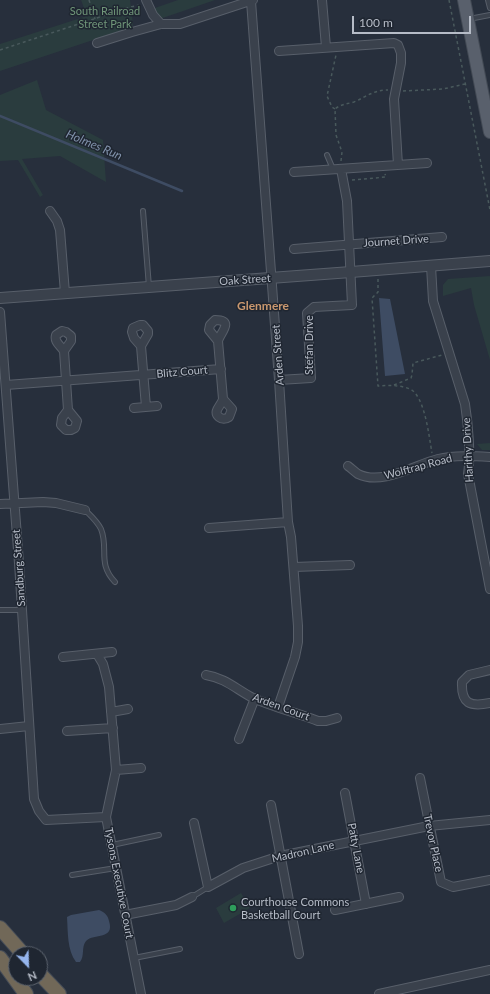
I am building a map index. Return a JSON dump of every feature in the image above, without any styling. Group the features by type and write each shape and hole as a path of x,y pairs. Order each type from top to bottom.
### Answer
{"highway":[{"path":"0,928 16,946"},
{"path":"0,950 8,959"},
{"path":"0,958 26,994"},
{"path":"48,983 58,994"},
{"path":"31,986 38,994"}],"main road":[{"path":"464,0 488,111 490,132"}],"street":[{"path":"97,43 161,24 180,24 252,0"},
{"name":"Arden Street","path":"252,0 280,380 288,522 294,567 298,626 298,642 295,657 278,707"},
{"path":"322,0 326,47"},
{"path":"146,2 153,15 161,24"},
{"path":"279,51 394,42 398,45 401,53 401,63 394,99 398,165"},
{"path":"294,172 427,163"},
{"name":"Journet Drive","path":"337,169 347,201 351,272"},
{"path":"50,211 57,221 60,230 65,293"},
{"name":"Journet Drive","path":"294,249 442,237"},
{"name":"Oak Street","path":"0,298 490,261"},
{"name":"Harithy Drive","path":"430,266 433,301 465,404 470,464 468,474 490,589"},
{"name":"Stefan Drive","path":"280,380 311,378 307,313 314,307 352,305 351,272"},
{"name":"Sandburg Street","path":"0,312 34,799 39,811 46,820 106,817"},
{"name":"Blitz Court","path":"218,341 223,398"},
{"name":"Blitz Court","path":"141,346 146,407"},
{"path":"64,351 68,410"},
{"name":"Blitz Court","path":"6,385 221,369"},
{"path":"134,408 157,406"},
{"name":"Wolftrap Road","path":"348,466 358,474 376,478 395,474 433,461 451,457 490,457"},
{"path":"0,504 43,502 56,503 85,510"},
{"path":"209,528 288,522"},
{"path":"294,567 350,565"},
{"path":"62,657 112,652"},
{"name":"Tysons Executive Court","path":"97,654 103,664 109,687 116,770 106,817 141,994"},
{"path":"490,670 468,675 462,682 462,690 466,701 476,706 490,704"},
{"name":"Arden Court","path":"206,674 225,680 255,698 318,721 326,721 337,718"},
{"path":"240,739 255,698"},
{"path":"111,712 128,709"},
{"path":"0,729 29,726"},
{"path":"67,731 113,728"},
{"path":"116,770 141,768"},
{"name":"Trevor Place","path":"420,778 441,882 453,887 490,880"},
{"name":"Patty Lane","path":"345,793 366,904"},
{"path":"271,805 299,954"},
{"name":"Madron Lane","path":"208,887 243,868 280,856 429,826 490,820"},
{"path":"194,822 208,887"},
{"name":"Madron Lane","path":"125,915 176,905 192,897"},
{"path":"335,910 399,897"},
{"path":"379,994 490,970"}],"lane":[{"path":"488,0 490,8"},
{"path":"468,19 490,14"},
{"path":"327,155 337,169"},
{"path":"143,211 149,287"},
{"path":"85,510 95,520 101,530 104,542 105,567 108,575 115,582"},
{"path":"0,610 22,610"},
{"path":"112,845 159,836"},
{"path":"72,874 116,868"},
{"name":"Madron Lane","path":"192,897 208,887"},
{"path":"134,958 180,949"}],"path":[{"path":"89,0 95,18"},
{"path":"449,0 490,210"},
{"path":"0,50 146,2"},
{"path":"336,47 336,58 327,96 332,108 335,109 336,135 342,152 337,169"},
{"path":"335,109 338,106 352,103 370,93 382,90 420,91 443,89 466,84"},
{"path":"348,180 386,178 385,171"},
{"path":"377,270 378,292 372,298 378,386 394,385 411,378 412,363 449,352"},
{"path":"394,385 411,390 417,396 425,412 433,461"}],"green space":[{"name":"South Railroad Street Park","path":"81,0 130,0 132,27 0,71 0,44 87,16"},
{"name":"South Railroad Street Park","path":"178,0 215,0 154,21 151,19 150,11 152,9"},
{"path":"37,80 46,110 103,140 106,182 60,156 22,159 43,195 40,197 18,160 0,161 0,95"},
{"path":"490,276 490,360 474,305 471,288 443,296 443,285 448,279"},
{"path":"490,443 490,450 482,450 477,444"},
{"name":"Courthouse Commons Basketball Court","path":"241,893 250,908 224,923 216,908"}],"water":[{"path":"379,298 390,299 405,374 385,376"},
{"path":"99,910 108,917 110,927 109,931 106,934 86,941 81,960 80,962 76,962 69,946 67,917"}],"waterway":[{"name":"Holmes Run","path":"0,116 182,191"}],"place":[{"name":"Courthouse Commons Basketball Court","path":"233,908"}],"district":[{"name":"Glenmere","path":"263,306"}]}
